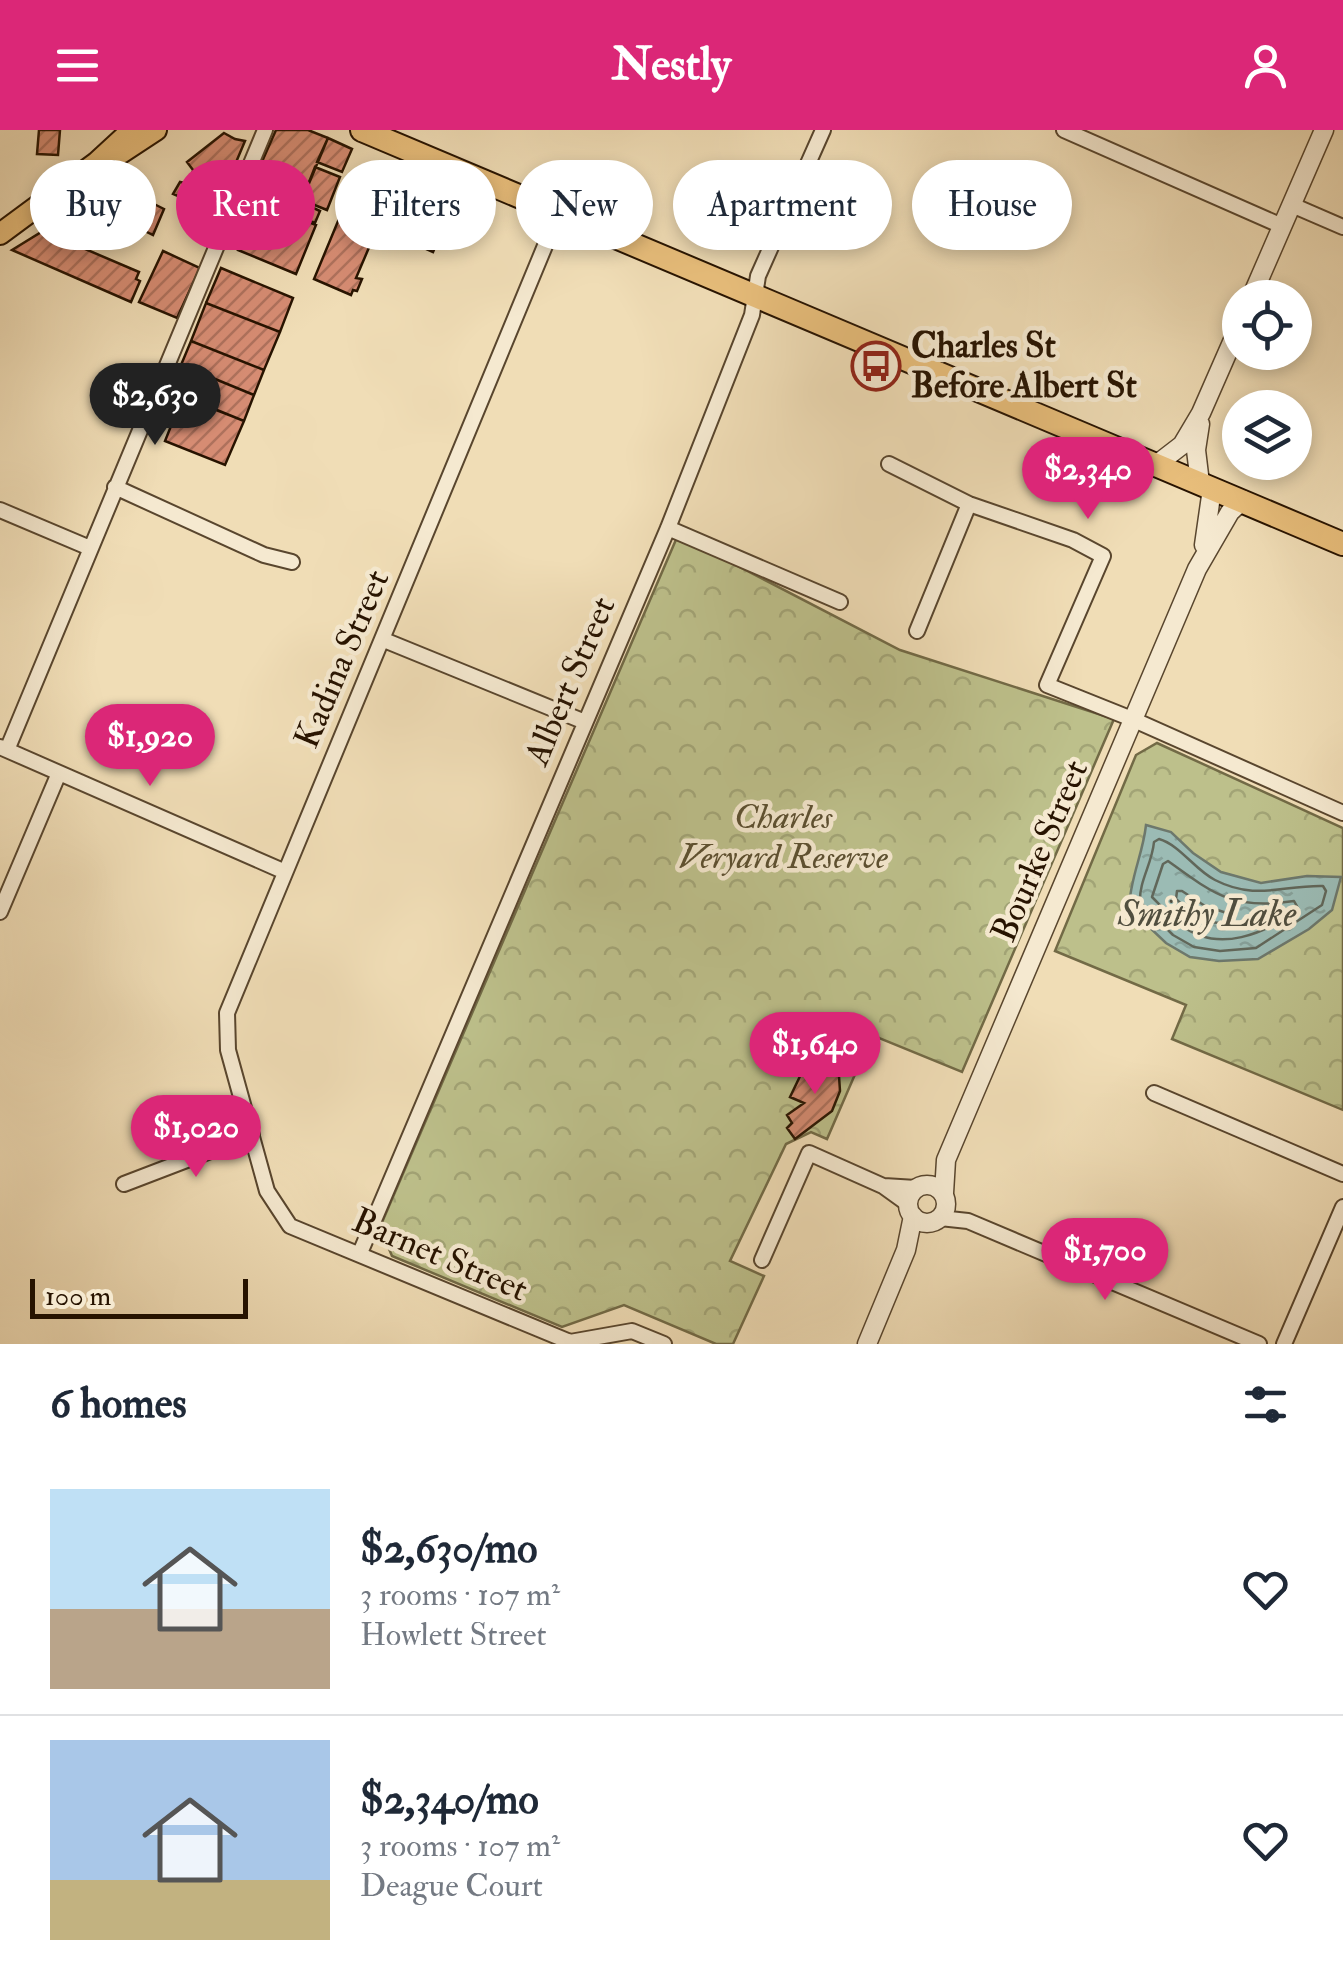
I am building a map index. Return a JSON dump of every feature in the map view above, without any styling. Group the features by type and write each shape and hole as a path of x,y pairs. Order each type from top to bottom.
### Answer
{"highway":[{"path":"362,130 516,194"},
{"path":"649,250 1343,544"}],"main road":[{"path":"99,160 132,130"},
{"path":"103,160 127,150 156,130"},
{"path":"0,234 30,212"}],"street":[{"path":"265,130 4,748 283,871"},
{"name":"Albert Street","path":"360,1253 668,528 752,316 758,276 824,130"},
{"path":"1064,130 1282,226"},
{"path":"1259,280 1324,130"},
{"path":"1292,205 1343,227"},
{"name":"Kadina Street","path":"252,1135 228,1050 227,1013 543,250"},
{"path":"1156,465 1182,445 1222,365"},
{"name":"Bourke Street","path":"915,1198 946,1160 1196,569 1207,533 1206,486 1196,450 1201,413"},
{"path":"889,464 969,504 1073,540 1103,556 1047,685 1343,813"},
{"path":"115,487 264,555 292,562"},
{"name":"Bourke Street","path":"1196,569 1230,512 1243,500"},
{"path":"917,631 969,504"},
{"path":"0,510 90,548"},
{"path":"668,528 840,602"},
{"path":"384,640 585,722"},
{"path":"0,912 59,773"},
{"path":"1154,1093 1343,1174"},
{"path":"124,1184 252,1135"},
{"name":"Barnet Street","path":"252,1135 267,1192 290,1226 570,1342 632,1331 664,1344"},
{"path":"762,1260 809,1154 915,1198"},
{"name":"Bourke Street","path":"945,1196 946,1160"},
{"path":"867,1344 906,1250 915,1198 934,1185 968,1221"},
{"path":"906,1250 946,1210 945,1196"},
{"path":"915,1198 922,1222 968,1221 1259,1344"},
{"path":"1284,1344 1343,1207"}],"green space":[{"name":"Charles Veryard Reserve","path":"678,535 900,650 1114,719 962,1072 872,1035 827,1139 811,1132 786,1144 730,1261 764,1276 733,1344 716,1344 624,1305 562,1327 392,1256 380,1227"},
{"path":"1157,743 1343,828 1343,1110 1172,1039 1186,1005 1055,951 1136,755"}],"water":[{"name":"Smithy Lake","path":"1146,825 1171,832 1221,872 1261,883 1307,876 1341,877 1332,910 1309,929 1258,959 1219,961 1190,957 1166,943 1129,908"}],"building":[{"path":"39,130 60,130 58,155 37,154"},
{"path":"276,130 308,130 328,138 315,169 315,160 263,160"},
{"path":"224,133 245,141 237,160 190,160"},
{"path":"328,138 352,149 347,160 335,160 335,169 317,162"},
{"path":"315,167 335,175 335,190 327,210 315,205"},
{"path":"156,205 164,209 156,228"},
{"path":"335,228 335,250 368,250 356,278 362,279 351,295 314,279"},
{"path":"30,239 30,250 87,250 139,272 136,279 140,281 131,302 12,250"},
{"path":"238,250 306,250 296,274"},
{"path":"163,251 200,268 177,318 139,302"},
{"path":"221,268 293,298 280,332 206,303"},
{"path":"206,303 280,332 264,370 191,341"},
{"path":"191,341 264,370 254,395 181,365"},
{"path":"183,373 198,379 201,373 254,395 244,421 175,394"},
{"path":"167,395 178,400 180,395 244,421 225,465 165,441 173,421 158,416"},
{"path":"838,1061 840,1091 832,1111 795,1139 787,1128 792,1123 787,1115 804,1103 790,1097 803,1070 816,1074 815,1062"}],"place":[{"name":"Charles St Before Albert St","path":"876,366"}]}
